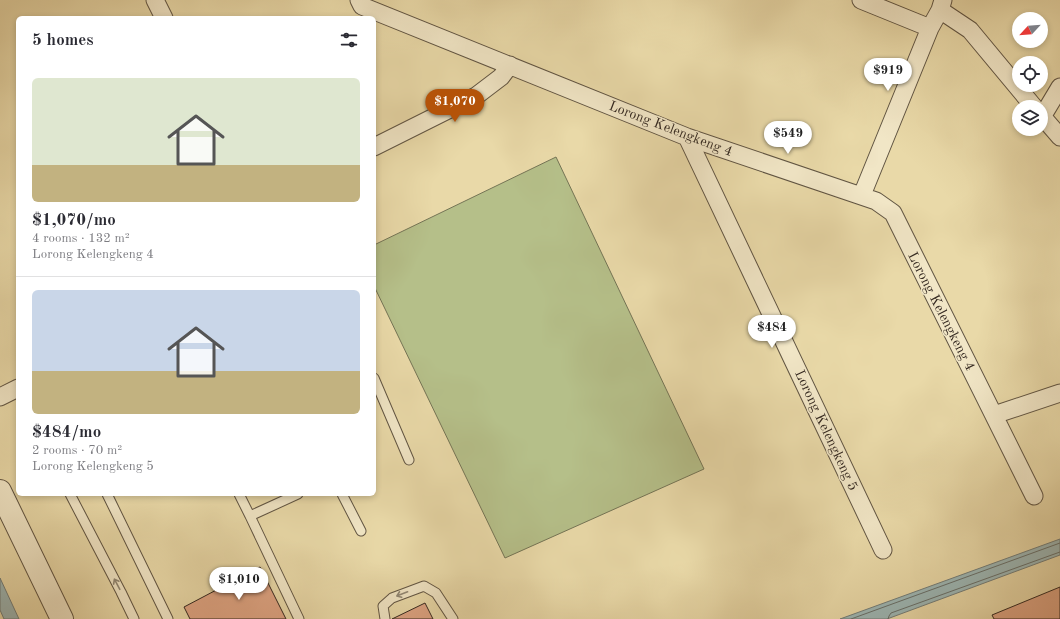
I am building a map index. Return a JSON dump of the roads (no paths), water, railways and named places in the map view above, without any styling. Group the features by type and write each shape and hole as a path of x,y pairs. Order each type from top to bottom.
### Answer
{"street":[{"path":"155,0 163,16"},
{"name":"Lorong Kelengkeng 4","path":"359,0 362,6 687,137 876,200 893,213 1034,496"},
{"path":"860,0 930,28"},
{"path":"862,195 930,28 941,5 970,30 1028,100"},
{"path":"376,146 476,96 501,77 510,65"},
{"path":"1048,102 1060,87"},
{"path":"1048,123 1060,137"},
{"name":"Lorong Kelengkeng 5","path":"687,137 884,550"},
{"path":"0,398 16,389"},
{"path":"994,415 1060,393"},
{"path":"0,491 62,619"}],"lane":[{"path":"376,383 409,460"},
{"path":"71,496 134,619"},
{"path":"108,496 168,619"},
{"path":"240,496 300,619"},
{"path":"250,516 294,496"},
{"path":"343,496 361,531"},
{"path":"385,619 382,606 392,598 424,586 436,593 453,619"}],"water":[{"path":"1060,539 1060,555 887,619 840,619"},
{"path":"0,578 19,619 4,619 0,610"}]}
